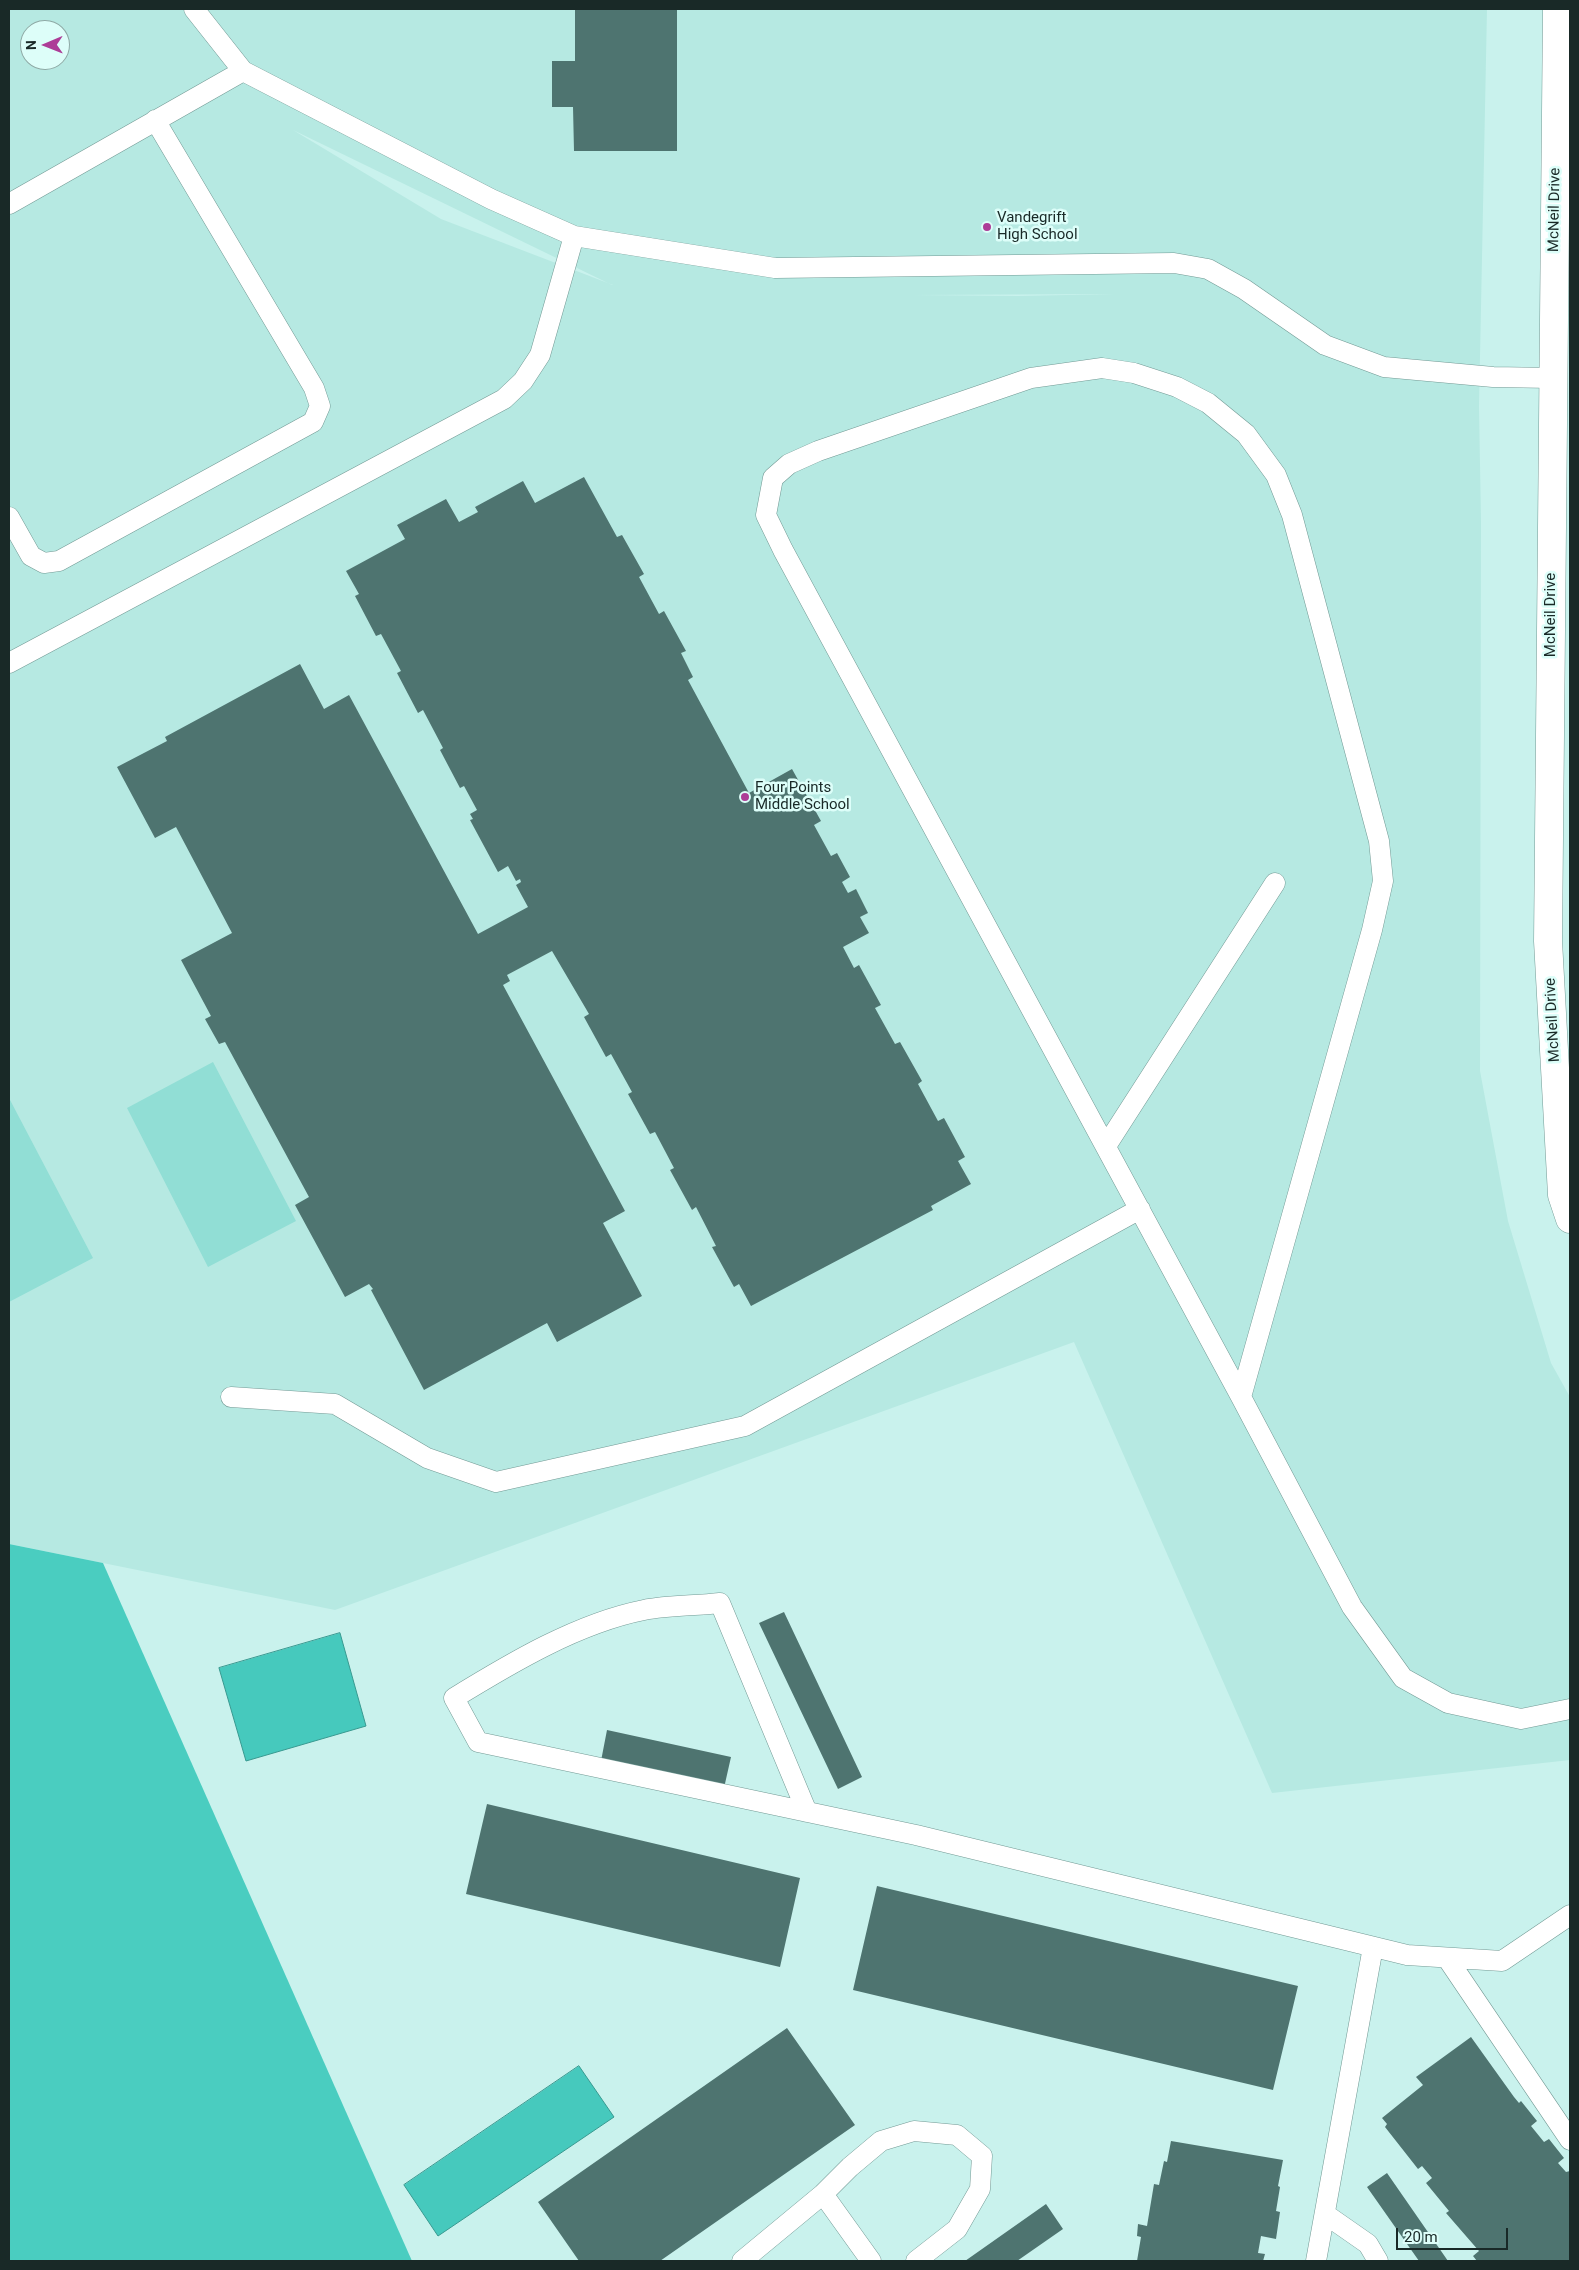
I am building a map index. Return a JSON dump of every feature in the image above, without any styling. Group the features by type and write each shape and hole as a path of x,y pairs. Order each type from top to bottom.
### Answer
{"street":[{"name":"McNeil Drive","path":"1557,9 1548,941 1562,1195 1570,1219"}],"lane":[{"path":"194,9 243,71 491,199 574,236 775,268 1174,263 1208,269 1244,289 1325,345 1384,367 1493,377 1552,378"},
{"path":"9,204 243,71"},
{"path":"9,517 31,556 44,563 59,561 313,422 320,406 314,388 155,120"},
{"path":"9,663 504,399 523,381 540,355 574,236"},
{"path":"1241,1397 1372,930 1384,881 1379,841 1292,515 1276,475 1246,434 1208,403 1177,386 1134,373 1102,368 1031,378 818,451 789,464 773,478 766,515 783,550 1140,1209 1352,1606 1403,1678 1448,1703 1521,1719 1570,1709"},
{"path":"1106,1146 1275,883"},
{"path":"231,1397 335,1404 427,1458 496,1482 745,1426 1140,1209"},
{"path":"806,1812 720,1604 645,1610 612,1618 518,1658 454,1698 478,1742 806,1812 916,1835 1407,1956 1502,1961 1570,1915"},
{"path":"1316,2261 1373,1947"},
{"path":"1447,1958 1570,2140"},
{"path":"742,2261 823,2194 850,2167 881,2142 914,2131 957,2135 982,2156 980,2189 956,2229 916,2261"},
{"path":"823,2194 871,2261"},
{"path":"1325,2214 1368,2244 1378,2261"}],"shaded area":[{"name":"Four Points Middle School","path":"9,9 1487,9 1479,406 1481,523 1480,1071 1508,1221 1551,1363 1570,1397 1570,1760 1272,1793 1074,1342 335,1610 9,1544","holes":["293,130 608,283 441,219","1115,294 1018,296 912,295"]},
{"path":"213,1062 296,1221 208,1267 127,1108"},
{"path":"9,1098 93,1258 9,1302"},
{"path":"340,1633 366,1726 246,1761 219,1668"},
{"path":"579,2066 614,2117 438,2236 404,2185"}],"green space":[{"path":"9,1544 103,1563 412,2261 9,2261"}],"building":[{"path":"575,9 677,9 677,151 574,151 573,107 552,107 552,61 575,61"},
{"path":"584,477 617,537 622,535 644,574 639,577 659,614 664,611 686,651 681,653 693,677 688,680 749,793 792,769 821,821 814,825 831,856 837,853 850,877 842,882 848,893 856,889 868,913 860,917 869,933 843,947 854,968 859,965 881,1005 875,1008 895,1044 900,1042 922,1081 918,1084 938,1121 944,1118 965,1157 958,1161 971,1184 931,1206 933,1210 751,1306 739,1284 734,1287 712,1247 716,1246 696,1207 692,1210 670,1170 674,1168 655,1132 650,1134 628,1094 632,1092 611,1054 606,1057 584,1017 589,1014 552,951 507,975 510,981 503,985 625,1211 603,1223 642,1296 557,1342 547,1323 424,1390 371,1290 373,1289 369,1284 345,1297 295,1205 309,1197 225,1042 219,1044 205,1019 211,1016 181,960 232,933 176,827 155,838 117,767 167,741 165,737 300,664 324,709 349,695 478,934 528,907 516,885 521,882 520,879 516,881 508,866 498,872 470,820 473,819 470,814 477,810 464,786 460,788 440,750 443,748 423,710 418,713 397,673 401,671 381,634 376,636 355,596 359,594 346,571 405,539 397,525 446,499 459,522 478,512 475,507 523,481 535,503"},
{"path":"784,1612 862,1777 838,1789 759,1623"},
{"path":"607,1730 731,1757 724,1788 601,1761"},
{"path":"487,1804 800,1878 780,1967 466,1894"},
{"path":"877,1886 1298,1986 1273,2090 853,1990"},
{"path":"787,2028 855,2125 660,2261 579,2261 538,2202"},
{"path":"1471,2037 1514,2097 1519,2103 1521,2101 1537,2121 1531,2126 1544,2142 1549,2139 1564,2158 1558,2163 1566,2172 1570,2171 1570,2261 1477,2261 1473,2256 1479,2251 1446,2213 1449,2211 1426,2183 1432,2178 1422,2166 1418,2169 1385,2127 1387,2124 1382,2118 1423,2085 1416,2077"},
{"path":"1171,2141 1283,2160 1278,2186 1280,2187 1276,2211 1280,2212 1276,2239 1261,2236 1258,2253 1265,2254 1263,2261 1137,2261 1141,2237 1137,2236 1138,2224 1147,2226 1154,2184 1159,2185 1164,2161 1167,2162"},
{"path":"1387,2173 1448,2261 1419,2261 1367,2187"},
{"path":"1046,2204 1063,2229 1017,2261 965,2261"}],"place":[{"name":"Vandegrift High School","path":"987,227"},
{"name":"Four Points Middle School","path":"745,797"}]}
